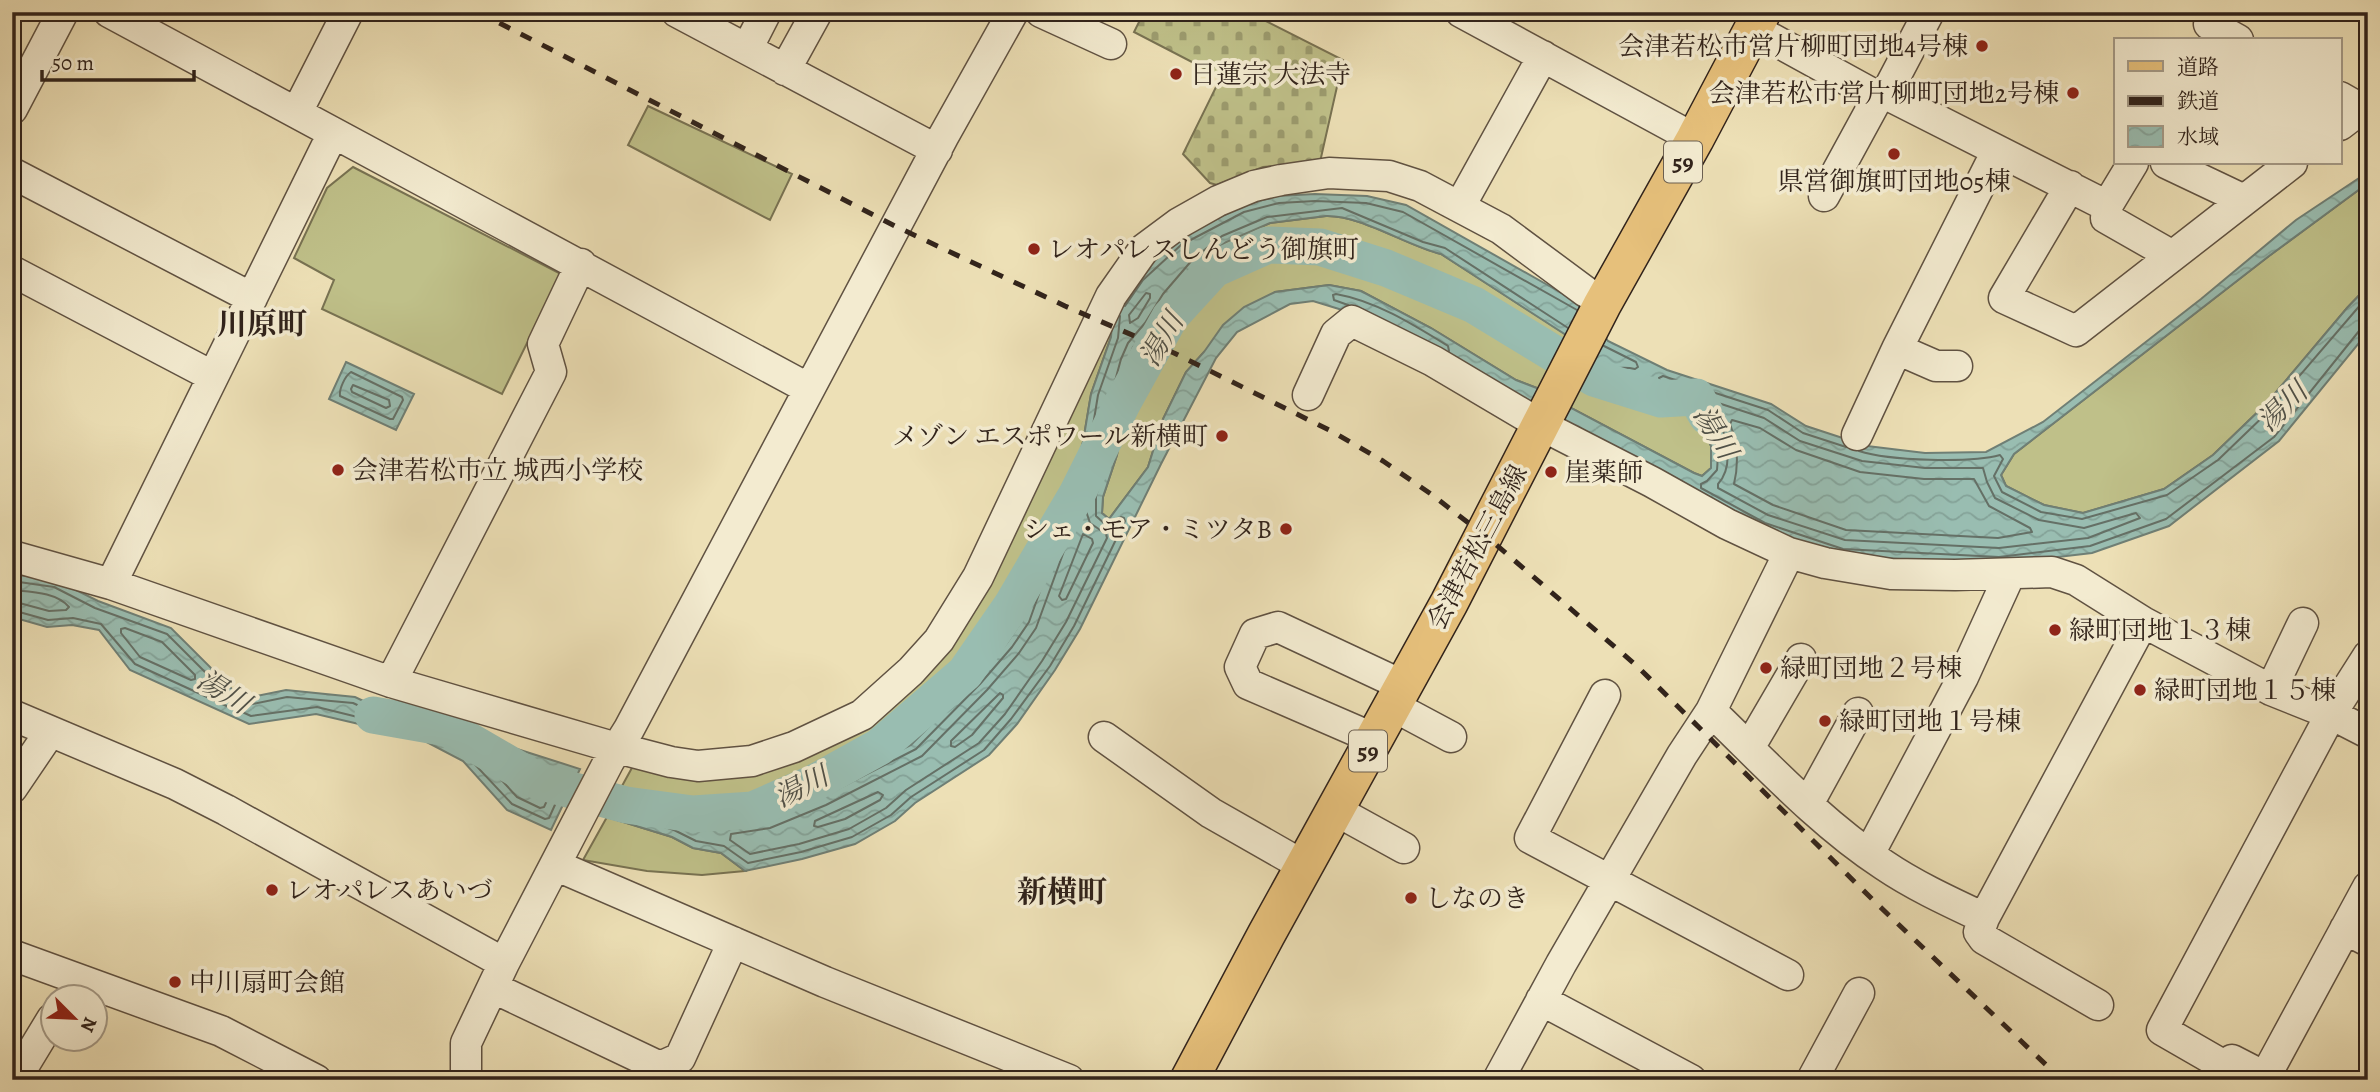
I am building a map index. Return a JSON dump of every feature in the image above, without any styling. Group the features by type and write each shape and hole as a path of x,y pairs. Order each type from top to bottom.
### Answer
{"main road":[{"name":"会津若松三島線","path":"1189,1080 1495,516 1542,422 1593,301 1696,139 1758,21"}],"street":[{"path":"12,109 64,12"},
{"path":"109,12 800,384"},
{"path":"298,112 348,12"},
{"path":"677,12 937,150"},
{"path":"747,49 765,12"},
{"path":"786,70 817,12"},
{"path":"466,1080 466,1043 502,977 557,861 1013,12"},
{"path":"1041,12 1111,44"},
{"path":"1461,12 1696,139"},
{"path":"1824,197 1929,12"},
{"path":"1758,21 1882,95 2107,206"},
{"path":"2209,26 2234,38"},
{"path":"1460,206 1544,56"},
{"path":"2342,98 2361,109 2342,123"},
{"path":"111,584 333,133"},
{"path":"1857,435 1897,349 1997,151"},
{"path":"2132,164 2107,206 2106,218 2171,256"},
{"path":"2168,164 2244,200"},
{"path":"2070,186 2004,298 2076,331 2291,164"},
{"path":"12,173 252,298"},
{"path":"12,556 111,584 391,682 613,755 698,766 752,761 794,747 863,715 939,640 962,607 978,577 1111,296 1144,250 1180,223 1218,201 1254,186 1281,180 1329,173 1389,176 1420,186 1502,229 1593,301"},
{"path":"391,682 551,372 543,344 581,264"},
{"path":"12,271 212,376"},
{"path":"1308,395 1336,334 1352,321 1433,362 1727,524 1789,553 1825,563 1891,574 2052,572 2076,580 2143,622 2272,690 2331,714 2368,733"},
{"path":"1897,349 1936,366 1957,366"},
{"path":"1499,1080 1609,880 1711,711 1789,553"},
{"path":"1869,854 1963,677 2010,574"},
{"path":"2098,1005 1984,939 1979,932 1984,918 2143,622"},
{"path":"2272,690 2302,623"},
{"path":"1375,738 1248,684 1240,667 1255,634 1278,627 1398,696 1451,737"},
{"path":"2368,656 2331,714 2162,1030 2225,1074 2232,1060 2265,1077 2356,935 2368,887"},
{"path":"1749,748 1801,659"},
{"path":"1605,695 1530,838 1788,975"},
{"path":"1711,711 1808,804 1883,865 1984,918"},
{"path":"1808,804 1858,713"},
{"path":"12,715 175,784 226,810 502,977 660,1067 680,1058 733,942"},
{"path":"12,788 50,732"},
{"path":"1104,737 1211,813 1304,866"},
{"path":"1335,810 1404,848"},
{"path":"557,861 825,982 1069,1080"},
{"path":"12,955 65,984"},
{"path":"1823,1076 1859,993"},
{"path":"108,998 221,1031 316,1080"},
{"path":"1541,1000 1691,1080"},
{"path":"15,1080 38,1042"}],"green space":[{"path":"1144,12 1248,12 1343,60 1320,162 1263,167 1217,185 1210,183 1183,154 1221,77 1134,32"},
{"path":"648,106 792,174 770,220 628,145"},
{"path":"353,167 561,274 502,394 322,309 334,280 294,258 327,188"},
{"path":"2368,183 2368,286 2266,404 2213,455 2164,489 2083,513 2044,505 2006,486 2001,475 2014,454 2269,256"},
{"path":"1326,216 1354,220 1441,254 1570,337 1606,377 1623,373 1646,379 1702,424 1711,446 1711,468 1702,476 1694,473 1542,390 1516,380 1431,328 1361,291 1329,285 1275,292 1204,352 1186,372 1163,419 1148,467 1109,519 1102,513 1103,497 1117,455 1121,431 1119,392 1133,347 1151,328 1168,298 1197,264 1226,242 1270,223"},
{"path":"1102,333 1111,337 1091,394 1083,442 1069,491 1023,619 1007,643 975,680 911,745 819,791 763,814 721,819 617,795 633,766 687,778 886,708"},
{"path":"607,817 672,837 693,848 721,853 745,871 702,875 647,871 583,860"}],"water":[{"path":"2368,172 2368,183 2269,256 2014,454 2001,475 2006,486 2044,505 2083,513 2164,489 2213,455 2266,404 2368,286 2368,332 2279,441 2169,526 2092,553 1999,564 1841,556 1762,529 1407,340 1339,309 1313,301 1290,304 1237,332 1216,358 1080,629 1017,724 989,755 915,803 895,821 855,844 745,871 721,853 693,848 672,837 607,817 617,795 721,819 763,814 819,791 911,745 975,680 1007,643 1023,619 1069,491 1083,442 1091,394 1111,337 1113,310 1138,276 1177,240 1241,206 1277,196 1315,194 1367,196 1406,205 1567,296 1585,308 1608,341 1667,370 1771,404 1806,426 1867,446 1925,453 1986,452 2043,422 2201,299 2296,220","holes":["1326,216 1368,225 1441,254 1569,337 1587,377 1623,373 1646,379 1702,424 1711,446 1711,468 1702,476 1694,473 1542,390 1516,380 1431,328 1361,291 1329,285 1275,292 1244,307 1223,325 1186,372 1163,419 1148,467 1109,519 1102,513 1103,497 1117,455 1121,431 1119,392 1133,347 1151,328 1168,298 1197,264 1226,242 1270,223"]},
{"path":"346,362 414,394 396,430 329,399"},
{"path":"12,574 56,580 98,601 171,628 242,699 286,690 355,697 423,724 492,741 580,769 551,830 507,810 463,761 419,738 316,714 249,724 130,670 99,630 72,625 47,627 12,617"}],"waterway":[{"name":"湯川","path":"373,715 447,728 538,781 626,805 693,814 753,810 812,784 879,747 965,673 1012,605 1077,494 1170,317 1214,269 1268,245 1320,247 1386,268 1474,305 1594,378 1661,399 1696,397 1707,416"}],"railway":[{"path":"478,12 897,227 1065,306 1174,353 1333,432 1383,461 1493,542 1637,666 1875,902 2062,1080"}],"place":[{"name":"会津若松市営片柳町団地4号棟","path":"1982,46"},
{"name":"日蓮宗 大法寺","path":"1176,74"},
{"name":"会津若松市営片柳町団地2号棟","path":"2073,93"},
{"name":"県営御旗町団地05棟","path":"1894,154"},
{"name":"レオパレスしんどう御旗町","path":"1034,249"},
{"name":"メゾン エスポワール新横町","path":"1222,436"},
{"name":"会津若松市立 城西小学校","path":"338,470"},
{"name":"崖薬師","path":"1551,472"},
{"name":"シェ・モア・ミツタB","path":"1286,529"},
{"name":"緑町団地１３棟","path":"2055,630"},
{"name":"緑町団地２号棟","path":"1766,668"},
{"name":"緑町団地１５棟","path":"2140,690"},
{"name":"緑町団地１号棟","path":"1825,721"},
{"name":"レオパレスあいづ","path":"272,890"},
{"name":"しなのき","path":"1411,898"},
{"name":"中川扇町会館","path":"175,982"}],"district":[{"name":"川原町","path":"262,324"},
{"name":"新横町","path":"1062,892"}]}
